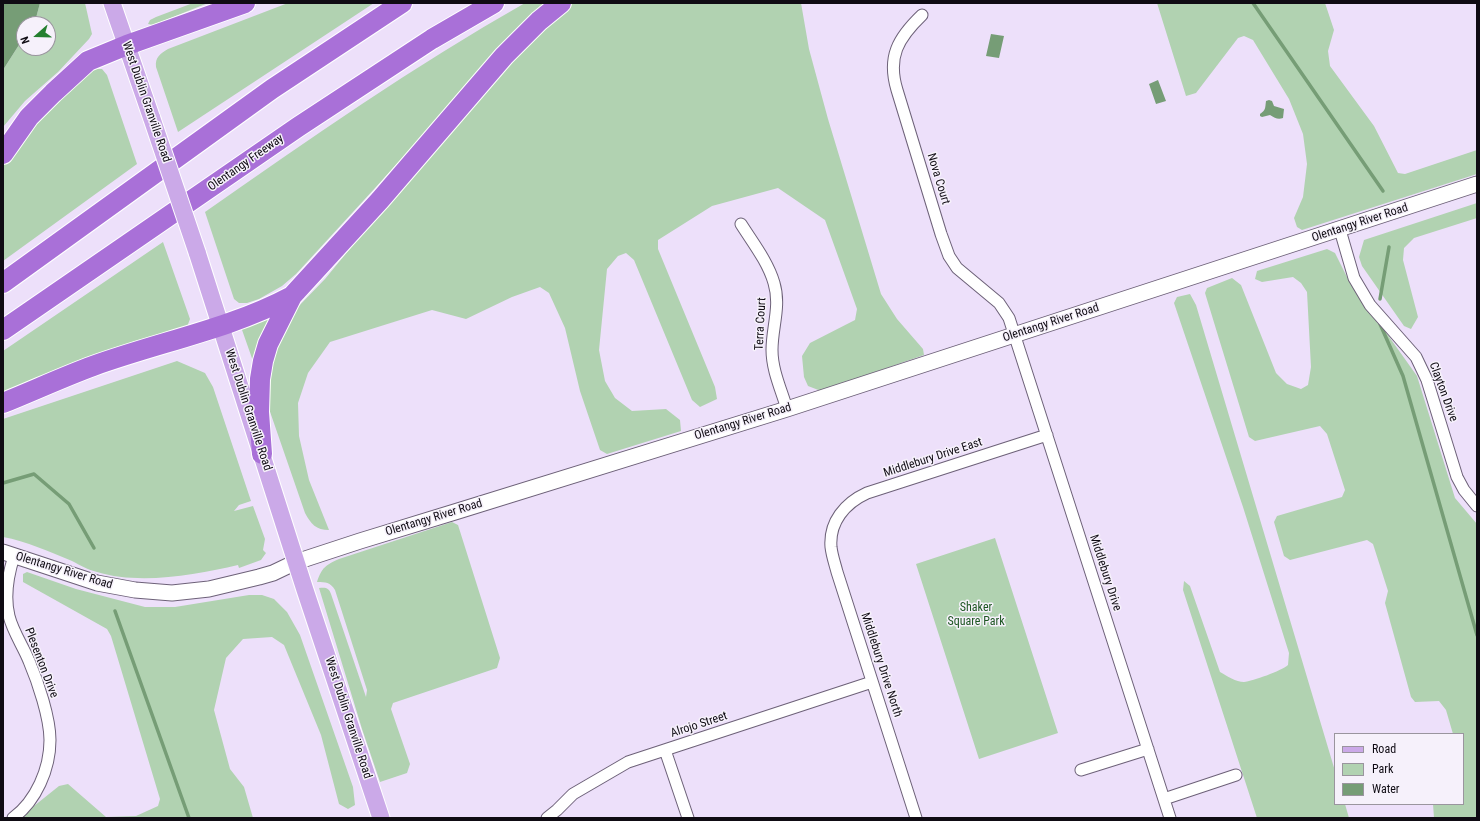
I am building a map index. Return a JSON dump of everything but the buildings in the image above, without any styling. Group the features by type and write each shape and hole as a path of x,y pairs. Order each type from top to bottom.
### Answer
{"highway":[{"path":"3,154 29,117 88,61 127,45 245,3"},
{"path":"3,283 272,88 402,3"},
{"name":"Olentangy Freeway","path":"3,330 298,127 432,39 494,3"},
{"path":"262,454 259,412 261,373 268,344 292,296 380,200 504,56 539,21 561,3"},
{"path":"3,403 93,366 221,326 271,307 292,296"}],"main road":[{"name":"West Dublin Granville Road","path":"112,3 197,252 296,562 381,818"},
{"name":"Olentangy River Road","path":"8,554 97,583 135,590 172,593 209,589 259,577 296,562 360,541 458,512 787,409 1340,230 1477,184"}],"street":[{"name":"Nova Court","path":"922,15 908,29 896,50 892,65 894,81 941,234 950,256 961,272 1000,303 1009,318 1015,335"},
{"name":"Terra Court","path":"741,224 768,268 774,283 777,299 777,312 772,347 774,367 787,409"},
{"name":"Clayton Drive","path":"1340,230 1354,278 1370,305 1416,357 1424,374 1457,477 1467,494 1477,506"},
{"name":"Middlebury Drive","path":"1015,335 1170,818"},
{"name":"Middlebury Drive East","path":"837,520 849,503 857,497 1047,435"},
{"name":"Middlebury Drive North","path":"837,520 831,538 833,558 916,818"},
{"name":"Plesenton Drive","path":"8,554 9,572 7,605 9,617 30,662 39,687 46,713 50,740 46,766 34,795 13,818"},
{"name":"Alrojo Street","path":"547,818 573,794 628,762 872,682"},
{"path":"1081,770 1148,748"},
{"path":"665,750 688,818"},
{"path":"1164,799 1236,776"}],"green space":[{"path":"40,3 85,3 92,34 58,72 25,101 3,127 3,70 16,50 16,56 56,56 56,16 37,16"},
{"path":"193,3 208,3 153,25 148,24 150,20 156,17"},
{"path":"288,3 374,3 178,132 156,67 156,61 159,56 168,49"},
{"path":"525,3 549,3 502,47 296,274 282,286 259,299 247,303 239,303 234,299 205,212 323,130 402,78"},
{"path":"572,3 801,3 809,49 828,119 881,294 897,319 923,349 924,355 821,391 808,386 804,377 802,356 810,343 855,320 857,309 825,220 778,188 712,206 658,240 658,249 715,387 717,399 700,407 692,400 634,260 626,253 618,256 607,269 599,350 605,381 615,398 632,411 666,409 680,420 681,431 607,454 600,450 580,391 565,328 549,293 540,287 512,297 466,319 432,310 330,342 308,373 298,403 299,436 309,480 329,530 317,528 309,520 305,513 267,403 268,369 294,311 325,279 460,115 559,13"},
{"path":"1157,3 1325,3 1334,30 1328,51 1330,66 1374,126 1398,173 1405,174 1477,150 1477,174 1302,230 1297,227 1294,218 1303,197 1307,164 1303,134 1289,99 1253,40 1244,36 1238,38 1196,93 1186,96"},
{"path":"92,69 102,69 107,75 137,164 3,261 3,160 12,145"},
{"path":"1477,203 1477,218 1414,238 1404,248 1403,260 1418,317 1411,329 1404,326 1362,266 1359,257 1364,240"},
{"path":"163,242 190,319 187,327 57,371 3,392 3,351"},
{"path":"1327,249 1335,253 1348,279 1417,376 1455,498 1477,524 1477,818 1434,818 1433,805 1464,805 1464,733 1453,733 1446,710 1439,701 1415,702 1411,697 1385,603 1388,591 1373,544 1367,540 1290,560 1284,556 1274,522 1277,516 1342,497 1345,490 1327,434 1320,426 1255,441 1249,437 1205,293 1207,288 1232,278 1241,285 1276,373 1287,384 1301,389 1308,385 1311,367 1307,292 1301,283 1293,277 1262,282 1255,279 1257,271"},
{"path":"1190,294 1196,305 1334,768 1334,805 1345,805 1349,818 1257,818 1183,590 1184,581 1190,586 1220,672 1241,682 1254,680 1288,665 1289,653 1243,507 1174,303 1177,297"},
{"path":"270,316 274,319 254,364 241,327"},
{"path":"177,361 205,373 213,387 251,501 239,505 234,511 253,506 265,539 263,550 266,553 261,560 239,568 238,565 186,575 131,578 113,576 94,571 38,547 3,537 3,419"},
{"path":"452,522 458,525 500,658 497,668 393,703 391,709 410,764 407,773 380,782 362,729 319,588 327,588 330,592 366,697 367,690 335,590 328,583 317,582 325,567 339,559"},
{"name":"Shaker Square Park","path":"995,538 1058,733 979,759 916,564"},
{"path":"27,572 76,589 145,607 175,607 249,595 262,595 274,599 287,612 300,635 353,787 355,805 348,809 339,804 321,735 284,645 272,637 243,639 226,658 214,710 230,769 244,787 253,818 19,818 59,786 68,784 106,817 136,816 158,806 160,799 111,636 107,629 23,582 23,574"}],"water":[{"path":"3,3 40,3 37,16 16,16 16,50 3,70"},
{"path":"991,34 1004,36 999,58 986,56"},
{"path":"1158,80 1166,101 1156,104 1149,84"},
{"path":"1266,101 1272,101 1274,106 1284,109 1283,118 1280,119 1270,115 1260,116 1265,109"}],"waterway":[{"path":"1253,3 1383,191"},
{"path":"1380,299 1389,247"},
{"path":"1380,324 1403,376 1477,635"},
{"path":"3,483 34,474 69,504 94,548"},
{"path":"115,611 189,818"}]}
